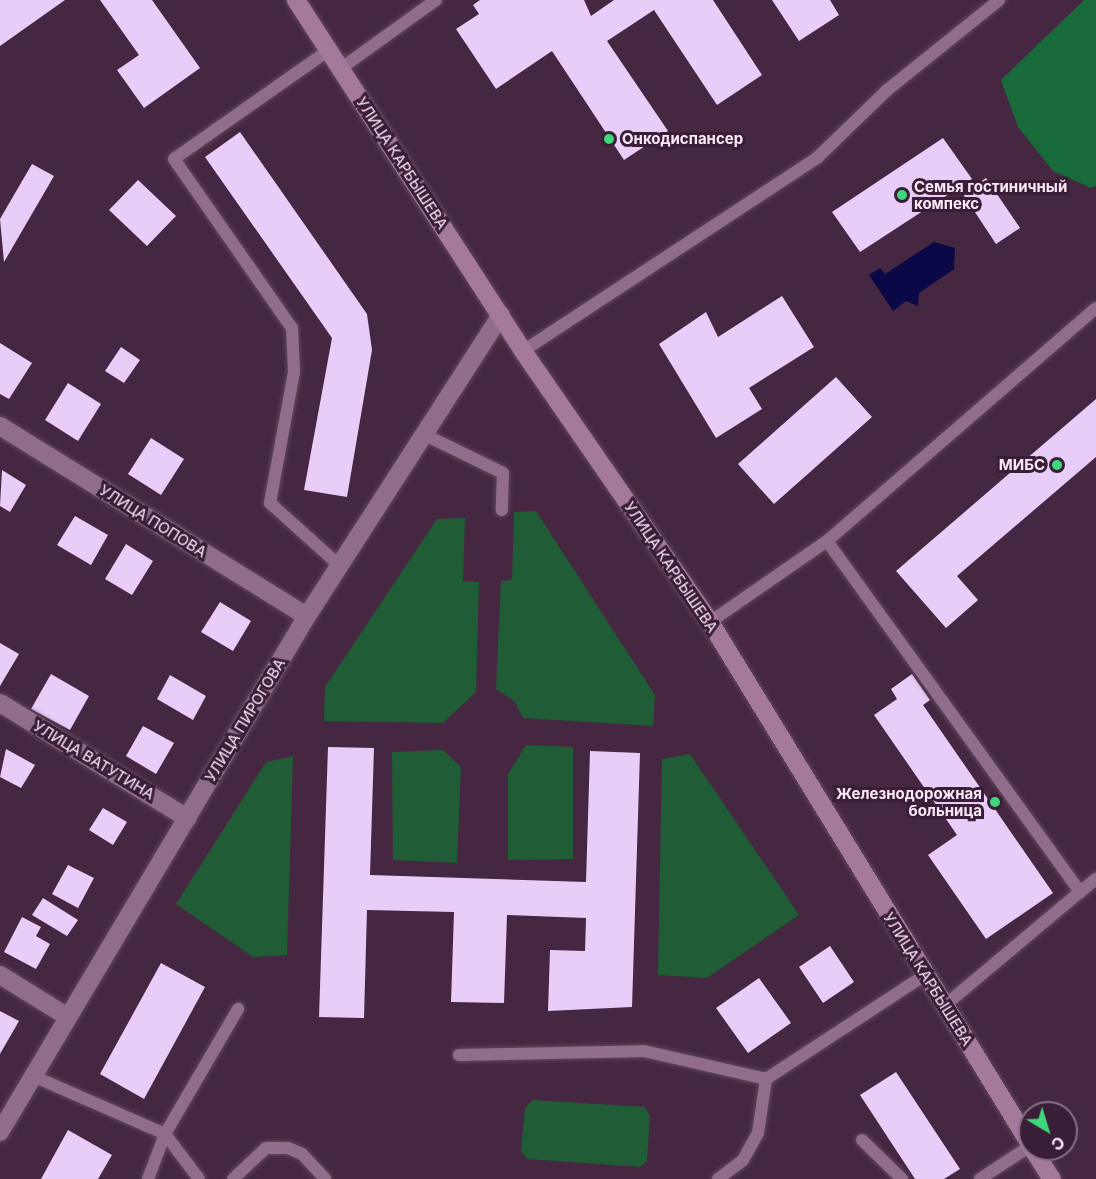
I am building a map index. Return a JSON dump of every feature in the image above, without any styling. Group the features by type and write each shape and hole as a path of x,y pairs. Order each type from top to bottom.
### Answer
{"main road":[{"name":"УЛИЦА КАРБЫШЕВА","path":"296,0 523,351 710,622 1018,1126"},
{"path":"1041,1161 1052,1179"}],"street":[{"name":"УЛИЦА ПИРОГОВА","path":"0,1132 307,616 501,315"},
{"name":"УЛИЦА ПОПОВА","path":"0,426 307,616"},
{"name":"УЛИЦА ВАТУТИНА","path":"0,703 187,818"},
{"path":"0,975 68,1017"}],"lane":[{"path":"340,69 435,0"},
{"path":"523,351 819,157 886,91 999,0"},
{"path":"329,50 174,159 292,328 294,372 270,503 340,566"},
{"path":"710,622 827,541 1096,308"},
{"path":"423,434 503,472 502,510"},
{"path":"827,541 1080,892"},
{"path":"944,1006 1096,879"},
{"path":"459,1055 644,1051 766,1079 925,975"},
{"path":"148,1179 165,1134 238,1009"},
{"path":"33,1076 165,1134 199,1179"},
{"path":"718,1179 743,1160 758,1133 766,1079"},
{"path":"862,1140 902,1179"},
{"path":"233,1179 266,1148 288,1148 325,1179"},
{"path":"980,1179 1018,1153"}],"green space":[{"path":"1084,0 1096,0 1096,186 1091,188 1053,171 1018,127 1001,80"},
{"path":"536,511 655,695 653,726 523,718 515,702 496,689 501,581 512,580 514,512"},
{"path":"465,518 463,581 479,582 476,692 443,723 324,721 325,687 437,519"},
{"path":"526,745 573,747 573,859 508,860 508,774"},
{"path":"443,750 461,767 457,863 393,860 392,752"},
{"path":"690,754 799,915 707,978 658,975 662,759"},
{"path":"293,756 287,955 253,957 176,904 266,762"},
{"path":"533,1100 645,1107 650,1116 647,1161 640,1167 527,1159 521,1151 525,1108"}],"shaded area":[{"path":"934,242 955,248 954,269 919,293 918,306 906,301 893,311 869,275 880,268 885,274"}],"building":[{"path":"0,0 65,0 0,46"},
{"path":"100,0 152,0 200,68 144,108 117,70 139,55"},
{"path":"480,0 584,0 591,16 614,0 713,0 762,75 717,105 654,10 607,41 668,131 624,160 552,51 496,89 456,29 479,14 473,5"},
{"path":"772,0 830,0 839,15 799,41"},
{"path":"240,132 367,314 372,350 347,497 304,490 332,338 205,157"},
{"name":"Семья гостиничный компекс","path":"943,138 972,179 860,252 832,212"},
{"path":"32,164 54,176 4,262 0,219"},
{"path":"986,178 1020,228 996,244 963,194"},
{"path":"138,180 176,216 147,246 109,210"},
{"path":"782,296 814,347 749,388 762,409 716,438 659,344 706,312 718,337"},
{"path":"0,343 32,363 9,399 0,394"},
{"path":"121,347 140,360 124,383 105,371"},
{"path":"836,377 872,417 774,504 738,464"},
{"path":"68,383 101,404 78,441 45,420"},
{"path":"1096,399 1096,457 957,576 978,600 946,628 896,571"},
{"path":"151,438 184,459 161,495 128,474"},
{"path":"2,470 26,485 10,512 0,506"},
{"path":"75,516 108,535 91,565 57,545"},
{"path":"126,544 153,561 132,595 105,579"},
{"path":"220,602 251,621 233,651 201,632"},
{"path":"0,643 19,654 0,686"},
{"path":"51,674 89,696 70,730 31,709"},
{"path":"912,674 930,700 923,705 1053,893 986,939 928,855 957,835 874,715 897,699 891,689"},
{"path":"170,675 206,696 193,720 157,699"},
{"path":"143,726 174,743 156,774 126,756"},
{"path":"328,747 374,748 370,875 586,882 590,751 640,753 632,1007 548,1011 550,950 585,951 586,918 507,915 504,1003 451,1002 454,912 367,910 364,1018 319,1017"},
{"path":"6,749 35,765 21,788 0,777"},
{"path":"103,808 127,822 113,845 89,830"},
{"path":"68,865 94,878 78,908 52,894"},
{"path":"43,898 78,920 67,936 32,915"},
{"path":"22,917 41,927 36,936 50,944 36,969 4,952"},
{"path":"830,946 854,982 823,1003 799,967"},
{"path":"161,963 205,987 144,1099 100,1074"},
{"path":"759,978 791,1023 748,1053 716,1008"},
{"path":"0,1011 19,1021 0,1054"},
{"path":"896,1072 960,1169 944,1179 915,1179 860,1095"},
{"path":"68,1130 112,1155 98,1179 41,1179"}],"place":[{"name":"Онкодиспансер","path":"609,139"},
{"name":"Семья гостиничный компекс","path":"902,195"},
{"name":"МИБС","path":"1057,465"},
{"name":"Железнодорожная больница","path":"995,802"}]}
